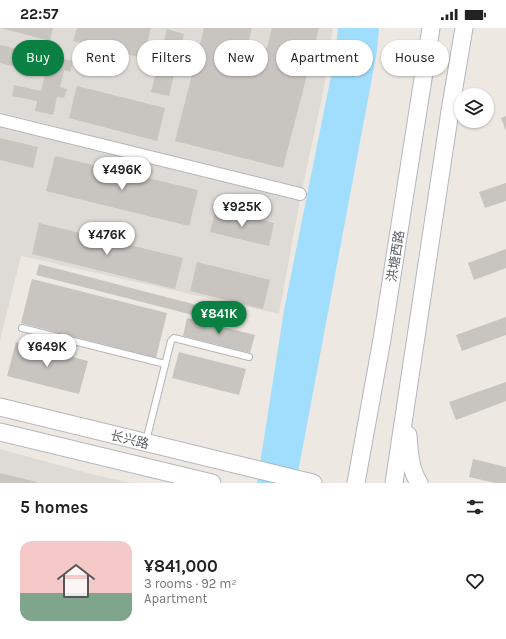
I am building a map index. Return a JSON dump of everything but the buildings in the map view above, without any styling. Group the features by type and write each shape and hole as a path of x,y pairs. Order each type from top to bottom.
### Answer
{"main road":[{"name":"洪塘西路","path":"356,483 382,339 430,31"},
{"path":"394,483 465,33"},
{"path":"406,402 409,450 414,476 419,483"},
{"name":"长兴路","path":"0,407 308,482"},
{"name":"长兴路","path":"0,432 212,483"}],"street":[{"path":"0,120 300,194"}],"lane":[{"path":"22,328 165,364"},
{"path":"146,443 171,341 174,338 250,357"}],"shaded area":[{"path":"0,28 333,28 331,40 276,40 276,76 326,76 302,190 0,112"},
{"path":"0,126 300,200 279,314 21,256 0,340"},
{"path":"0,449 95,475 132,483 0,483"}],"water":[{"path":"338,28 379,28 373,72 373,40 337,40"},
{"path":"331,76 372,76 296,483 257,483 284,310"}]}
